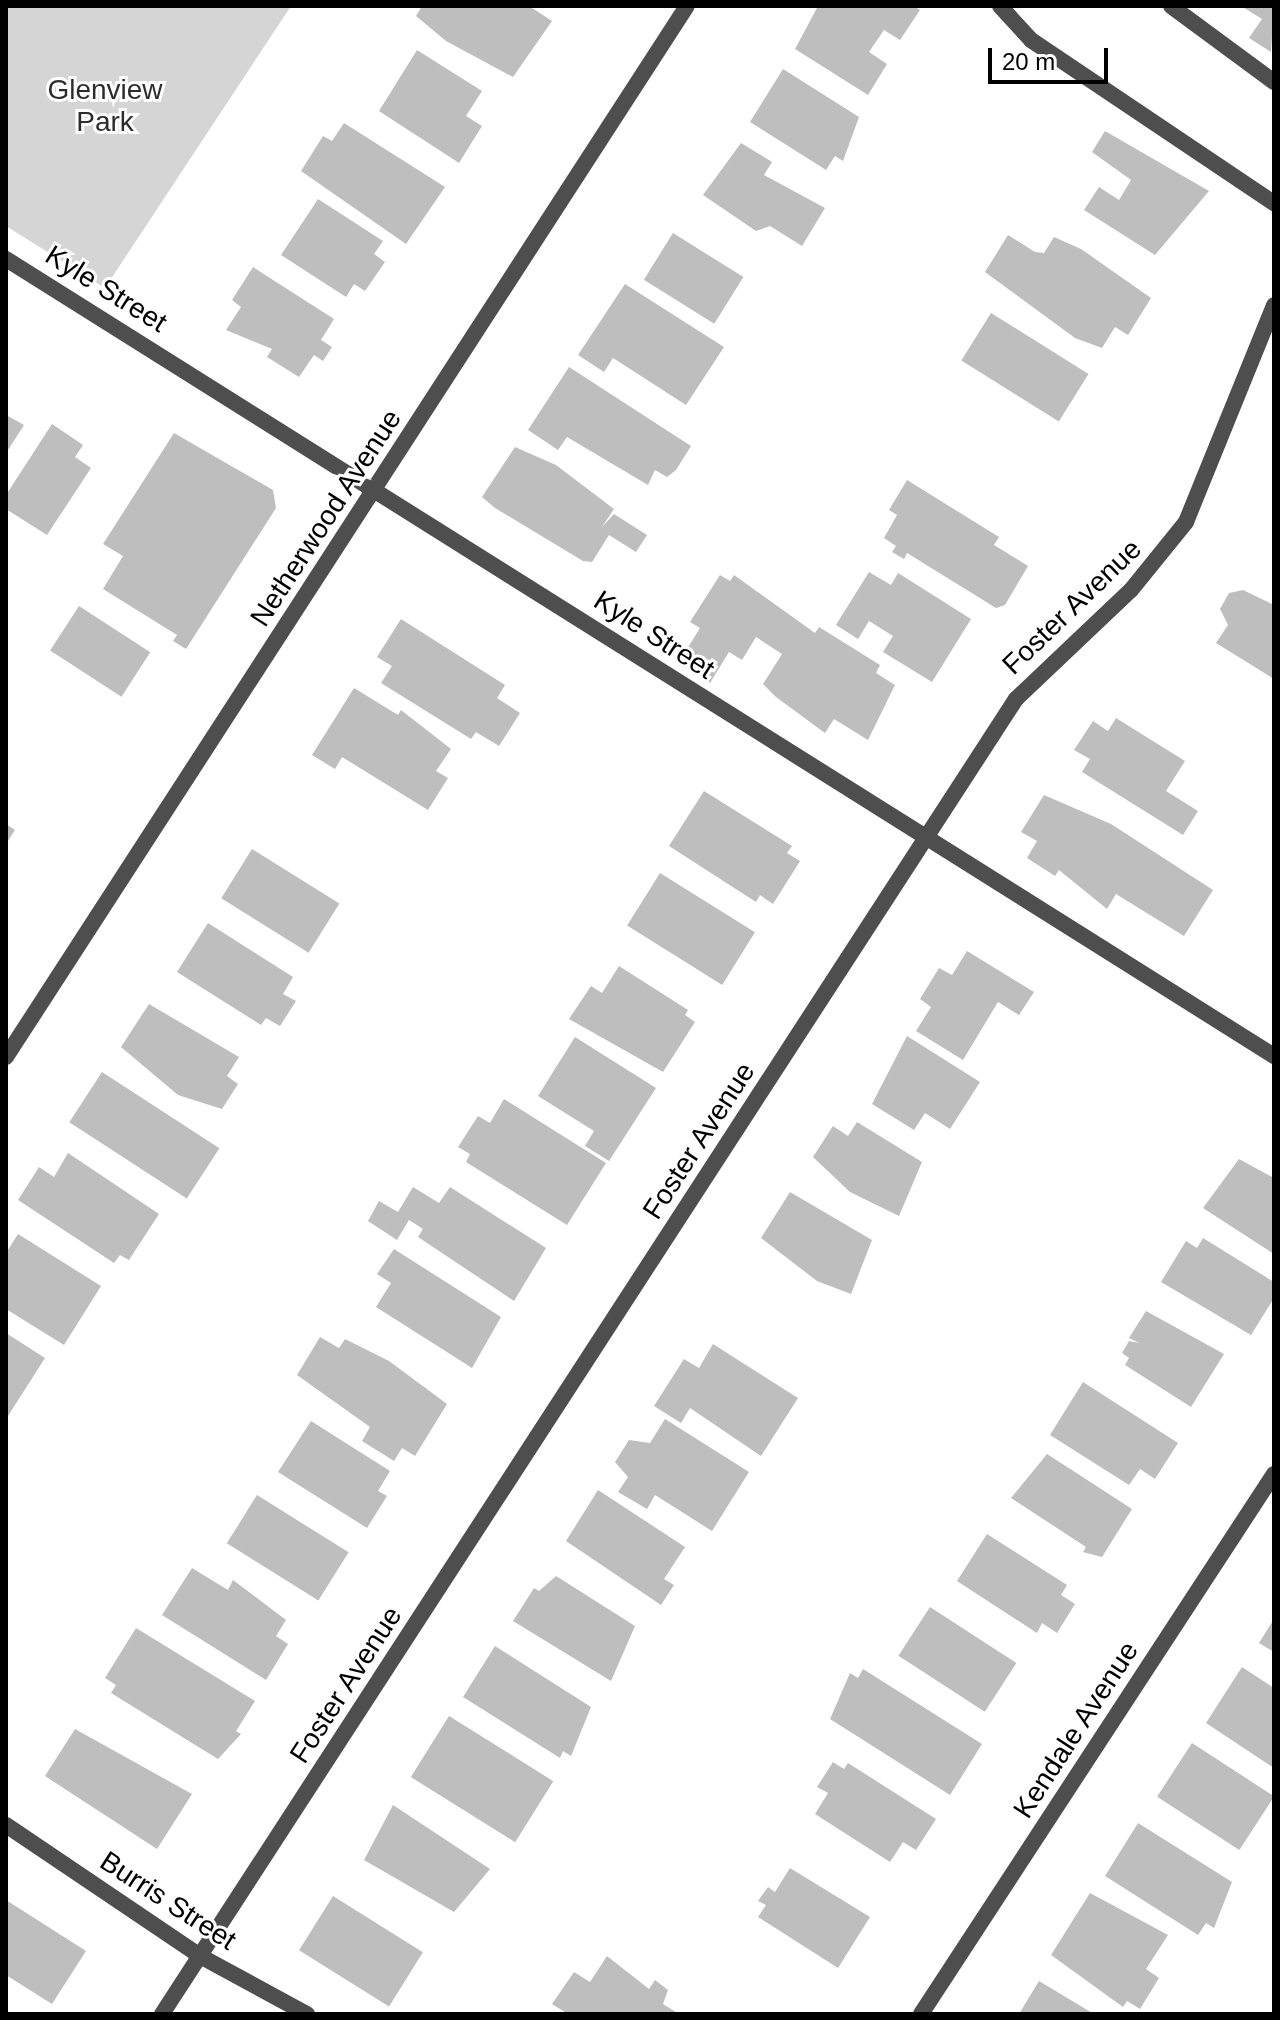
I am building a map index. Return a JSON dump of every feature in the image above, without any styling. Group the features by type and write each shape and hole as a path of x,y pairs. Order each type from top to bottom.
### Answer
{"street":[{"name":"Netherwood Avenue","path":"6,1057 687,6"},
{"path":"1000,6 1031,40 1274,203"},
{"path":"1171,6 1274,82"},
{"name":"Kyle Street","path":"6,259 377,487 926,841 1274,1056"},
{"name":"Foster Avenue","path":"162,2014 1016,699 1131,590 1186,522 1274,305"},
{"name":"Kendale Avenue","path":"921,2014 1274,1474"},
{"name":"Burris Street","path":"6,1825 200,1956 307,2014"}],"green space":[{"name":"Glenview Park","path":"6,6 291,6 105,288 6,226"}],"building":[{"path":"422,6 529,6 552,21 513,77 446,41 416,16"},
{"path":"818,6 914,6 920,10 900,40 884,30 869,52 887,64 868,95 795,49"},
{"path":"1241,6 1274,6 1271,52 1249,38 1262,19"},
{"path":"417,50 482,91 466,116 482,126 459,163 379,111"},
{"path":"783,69 859,117 843,161 835,156 826,170 750,122"},
{"path":"344,123 445,187 406,244 301,171 323,136 332,141"},
{"path":"1105,131 1209,191 1155,255 1084,210 1099,187 1119,200 1131,180 1092,152"},
{"path":"741,143 772,162 764,175 825,208 802,246 770,226 756,231 703,195"},
{"path":"318,199 383,241 374,254 385,262 365,291 354,284 346,297 281,255"},
{"path":"673,233 743,277 714,324 644,280"},
{"path":"1008,235 1035,252 1044,253 1054,237 1081,249 1151,298 1128,335 1115,327 1102,348 1075,338 985,272"},
{"path":"253,267 334,319 321,340 332,347 323,361 314,355 299,377 267,357 272,349 226,330 241,307 232,300"},
{"path":"625,284 724,347 686,405 613,358 604,372 578,355"},
{"path":"991,313 1089,374 1059,421 961,360"},
{"path":"569,367 691,446 676,470 667,477 655,470 648,485 567,437 558,450 528,430"},
{"path":"6,415 24,425 6,453"},
{"path":"52,424 83,445 75,457 91,468 47,535 6,509 6,495"},
{"path":"174,433 273,490 276,508 186,649 173,641 177,635 103,589 123,556 103,544"},
{"path":"515,447 556,465 614,509 602,527 614,514 647,535 636,552 609,535 592,562 583,561 482,497"},
{"path":"907,480 999,537 994,545 1028,566 1005,605 996,608 907,553 904,559 892,552 896,546 884,538 897,515 889,510"},
{"path":"869,572 891,585 898,573 971,619 932,682 883,652 893,636 869,621 858,639 836,625"},
{"path":"720,575 730,581 734,575 815,633 819,627 880,665 876,673 895,685 868,740 834,719 825,733 776,697 763,684 782,654 756,637 742,660 729,652 710,683 679,662 700,628 690,622"},
{"path":"1243,590 1274,605 1274,679 1216,643 1228,625 1220,609 1229,593"},
{"path":"79,606 150,652 121,697 50,650"},
{"path":"401,619 505,685 497,698 520,713 499,746 476,732 471,739 381,683 392,666 377,657"},
{"path":"354,688 398,715 401,710 451,749 436,771 448,778 428,810 342,757 335,769 312,755"},
{"path":"1116,718 1185,761 1166,791 1198,811 1183,835 1082,772 1090,759 1074,750 1093,721 1108,731"},
{"path":"704,791 792,846 787,853 800,861 773,904 760,895 756,902 669,846"},
{"path":"1044,795 1111,824 1213,890 1184,936 1116,894 1107,909 1059,870 1055,876 1027,858 1037,841 1021,832"},
{"path":"6,824 15,830 6,844"},
{"path":"252,849 339,904 309,953 221,898"},
{"path":"660,873 755,932 722,985 627,926"},
{"path":"208,923 293,977 283,994 296,1001 280,1026 266,1018 261,1025 177,972"},
{"path":"967,951 1034,992 1019,1015 998,1002 963,1060 916,1031 931,1007 920,999 939,968 952,975"},
{"path":"619,966 688,1010 685,1015 695,1022 663,1072 569,1019 591,986 602,993"},
{"path":"149,1004 239,1057 227,1076 238,1084 222,1109 178,1095 121,1047"},
{"path":"907,1036 980,1082 950,1129 925,1113 914,1130 872,1104"},
{"path":"575,1037 656,1088 609,1161 585,1146 594,1131 538,1096"},
{"path":"102,1072 219,1148 187,1199 69,1122"},
{"path":"504,1099 606,1163 567,1225 466,1162 470,1154 458,1147 478,1116 490,1123"},
{"path":"857,1122 922,1162 899,1216 850,1192 813,1157 833,1126 848,1136"},
{"path":"68,1153 159,1214 129,1260 120,1255 114,1263 18,1200 39,1167 54,1177"},
{"path":"1239,1159 1274,1178 1274,1254 1203,1208"},
{"path":"413,1187 439,1203 450,1187 546,1248 514,1301 418,1237 423,1229 409,1220 397,1240 368,1221 379,1201 398,1212"},
{"path":"790,1192 872,1240 851,1294 817,1281 761,1238"},
{"path":"18,1234 101,1286 64,1345 6,1309 6,1253"},
{"path":"1203,1238 1274,1282 1274,1298 1251,1335 1161,1282 1186,1241 1197,1248"},
{"path":"394,1249 501,1317 472,1368 376,1307 391,1283 377,1274"},
{"path":"1146,1311 1224,1354 1191,1407 1125,1365 1129,1358 1122,1353 1129,1341 1139,1343 1129,1338"},
{"path":"6,1333 45,1358 8,1416 6,1414"},
{"path":"320,1337 339,1348 345,1339 389,1361 447,1404 415,1456 402,1448 394,1461 362,1441 370,1427 297,1375"},
{"path":"713,1344 798,1398 761,1456 690,1408 681,1423 654,1406 684,1359 699,1368"},
{"path":"1083,1382 1178,1443 1155,1479 1140,1469 1129,1485 1050,1435"},
{"path":"665,1419 749,1472 712,1531 655,1495 647,1509 618,1492 628,1477 615,1462 629,1440 650,1443"},
{"path":"311,1421 390,1471 378,1491 387,1496 367,1528 278,1472"},
{"path":"1047,1454 1132,1509 1102,1557 1083,1552 1086,1547 1011,1498"},
{"path":"598,1490 685,1547 664,1579 674,1585 661,1605 566,1541"},
{"path":"257,1495 349,1552 318,1601 227,1543"},
{"path":"987,1534 1067,1585 1061,1595 1075,1604 1057,1633 1042,1623 1037,1633 957,1581"},
{"path":"192,1568 228,1590 233,1580 286,1620 276,1636 288,1644 266,1680 162,1615"},
{"path":"556,1576 635,1626 611,1681 513,1621 534,1588 539,1591"},
{"path":"930,1607 1016,1663 985,1712 898,1656"},
{"path":"1274,1619 1274,1652 1259,1643"},
{"path":"136,1628 255,1701 236,1731 241,1734 218,1759 111,1693 116,1685 105,1678"},
{"path":"495,1646 591,1707 571,1756 563,1751 560,1758 463,1697"},
{"path":"1242,1667 1274,1688 1274,1768 1206,1723"},
{"path":"863,1669 982,1744 950,1795 830,1719 850,1673 858,1678"},
{"path":"449,1716 553,1781 515,1842 411,1777"},
{"path":"75,1729 192,1794 157,1849 45,1776"},
{"path":"1192,1743 1274,1796 1239,1850 1157,1797"},
{"path":"833,1762 844,1769 848,1763 936,1819 916,1850 903,1842 890,1862 815,1814 828,1793 817,1787"},
{"path":"393,1805 490,1869 454,1912 364,1860"},
{"path":"1138,1823 1232,1882 1214,1928 1206,1923 1198,1935 1105,1876"},
{"path":"790,1868 870,1917 838,1968 758,1917 766,1905 758,1901 768,1887 775,1892"},
{"path":"1090,1893 1168,1935 1146,1969 1159,1978 1140,2009 1127,2001 1123,2007 1051,1955"},
{"path":"333,1896 423,1952 389,2006 299,1950"},
{"path":"6,1900 86,1951 52,2004 6,1975"},
{"path":"607,1956 649,1989 655,1980 668,1990 663,2004 679,2014 568,2014 552,2004 574,1972 590,1982"},
{"path":"1039,1981 1094,2014 1019,2014"}]}
